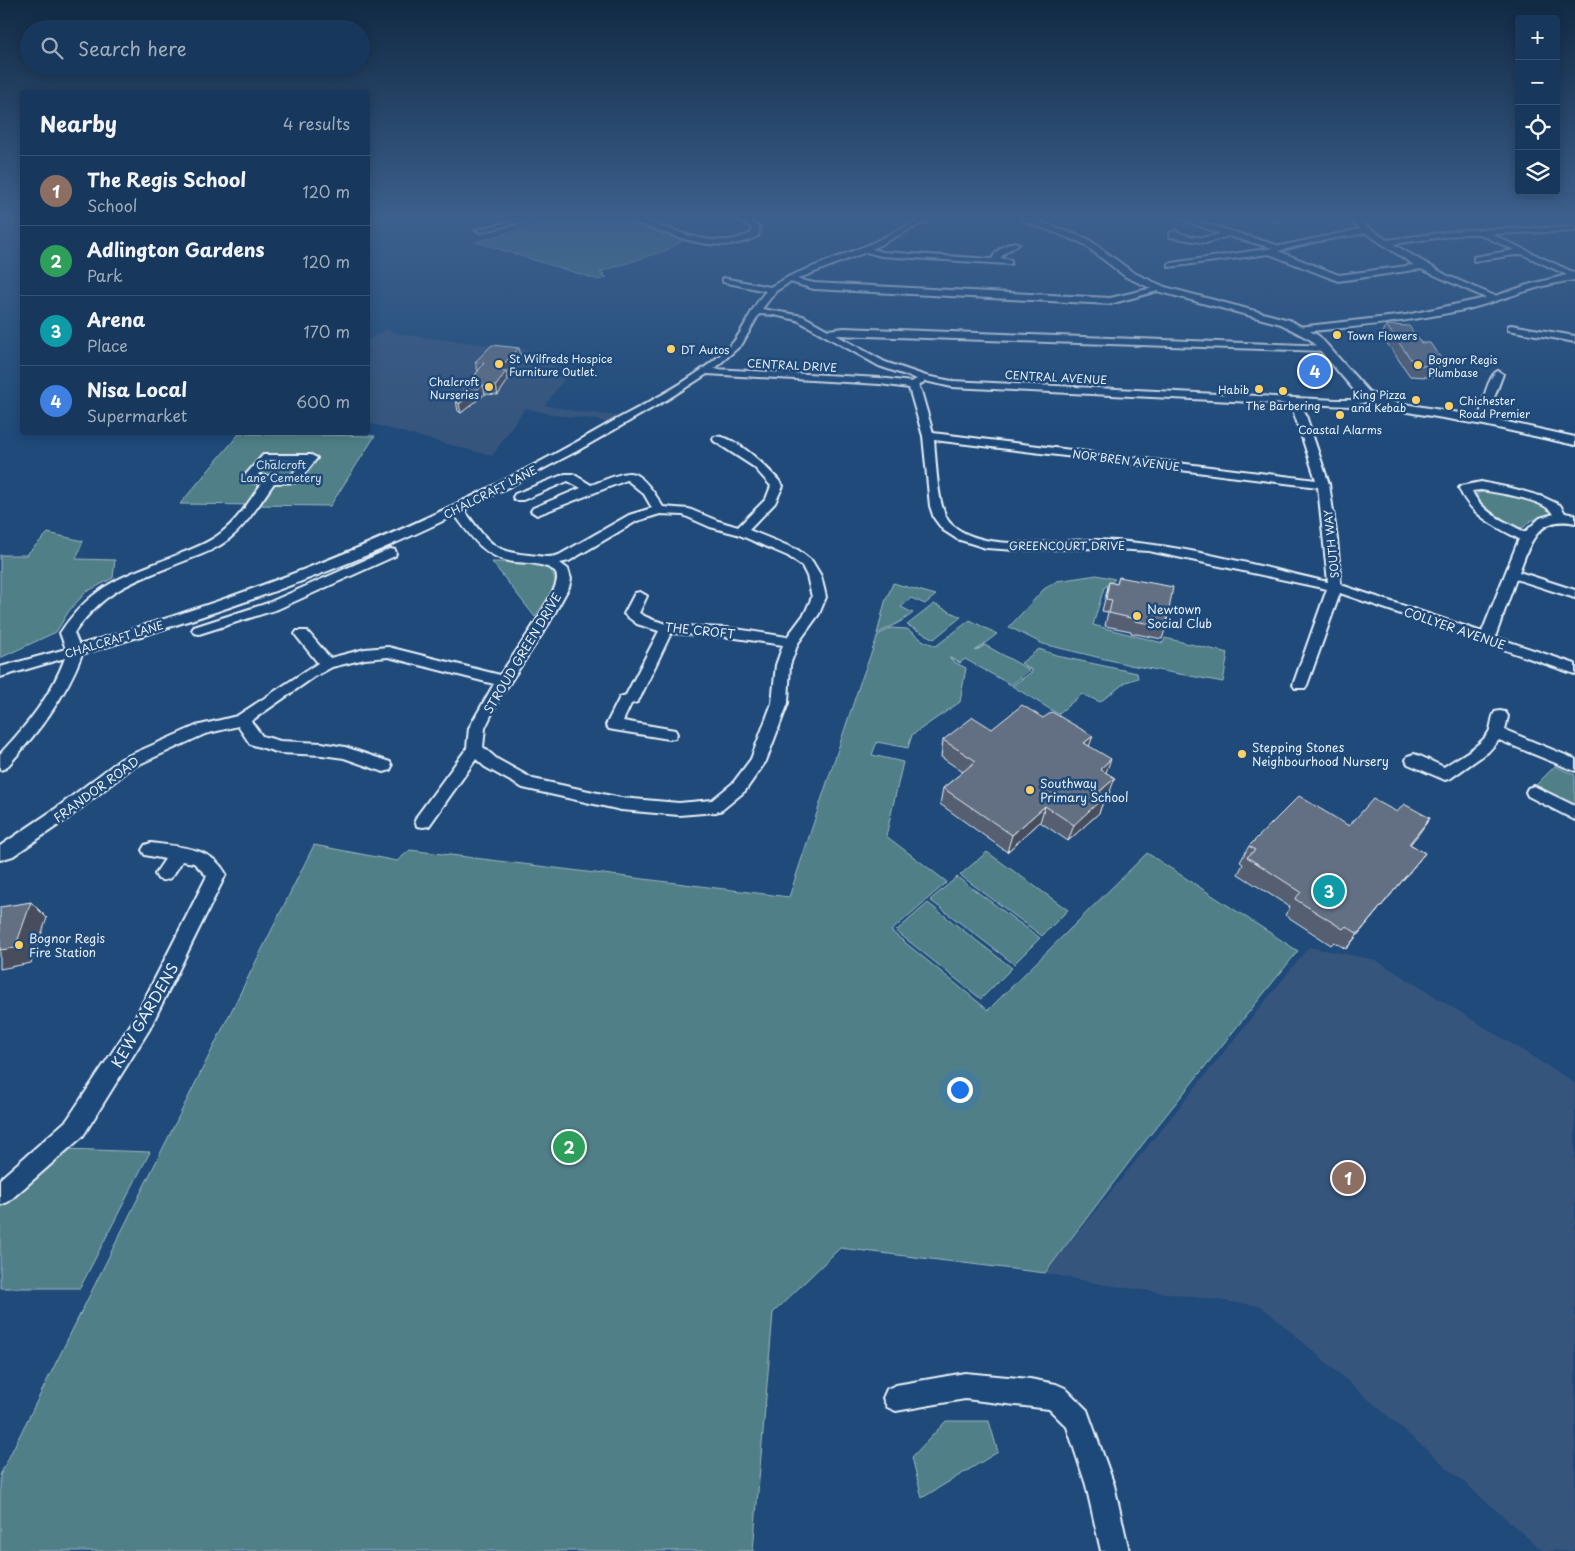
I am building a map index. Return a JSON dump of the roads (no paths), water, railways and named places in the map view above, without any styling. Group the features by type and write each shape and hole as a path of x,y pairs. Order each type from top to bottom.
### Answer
{"main road":[{"path":"1169,291 1285,322 1301,329 1315,338 1325,348 1360,390 1369,398 1383,404 1484,421 1575,441"}],"street":[{"name":"CHALCRAFT LANE","path":"0,672 75,652 262,590 334,563 457,509 622,421 703,371 737,343 771,291"},
{"path":"920,291 1110,301 1150,291"},
{"path":"1477,291 1495,299"},
{"path":"1301,329 1338,326 1440,311 1495,299 1516,291"},
{"name":"CENTRAL AVENUE","path":"757,311 791,316 882,364 896,377 924,378 952,384 980,386 1296,402 1351,403 1369,398"},
{"path":"1511,328 1575,339"},
{"path":"826,333 854,331 1325,348"},
{"name":"CENTRAL DRIVE","path":"703,371 880,381 896,377 912,385"},
{"path":"1484,421 1487,404 1498,374"},
{"path":"912,385 924,378"},
{"name":"GREENCOURT DRIVE","path":"912,385 916,390 928,436 936,506 940,518 947,527 961,536 986,544 996,545 1096,544 1149,547 1335,587"},
{"name":"SOUTH WAY","path":"1296,402 1323,484 1332,539 1335,587 1300,685"},
{"name":"NOR'BREN AVENUE","path":"928,436 1323,484"},
{"path":"718,439 751,458 770,474 777,486 772,500 741,531"},
{"path":"267,457 310,458 294,480 270,480 248,479 267,457"},
{"path":"519,498 569,476 590,489"},
{"path":"537,510 629,476 649,492 659,510"},
{"path":"0,764 38,723 60,690 75,652 67,633 78,615 116,583 218,540 239,523 270,480"},
{"path":"1526,538 1482,512 1468,498 1465,488 1481,486 1539,500 1556,508 1561,516"},
{"path":"423,821 475,749 491,763 529,784 622,804 679,809 716,806 739,787 758,761 780,703 783,666 791,642 812,614 819,597 814,576 807,564 793,553 741,531 714,524 685,512 659,510 633,518 564,558 550,562 506,556 490,549 457,509"},
{"path":"1486,638 1526,538 1544,521 1561,516 1575,519"},
{"path":"199,630 273,606 390,553"},
{"name":"STROUD GREEN DRIVE","path":"475,749 478,728 502,681 541,625 562,587 564,579 561,569 550,562"},
{"path":"1512,574 1575,594"},
{"name":"COLLYER AVENUE","path":"1335,587 1575,669"},
{"path":"262,590 273,606"},
{"name":"THE CROFT","path":"640,596 631,614 642,623 667,628 728,633 791,642"},
{"path":"667,628 632,698 625,701 614,725 669,734"},
{"path":"302,634 327,664"},
{"name":"FRANDOR ROAD","path":"0,853 7,851 61,814 127,763 201,730 242,720 309,674 327,664 365,654 388,652 502,681"},
{"path":"1414,760 1445,774 1482,748 1497,732 1500,716"},
{"path":"242,720 256,740 280,747 322,749 345,753 384,766"},
{"path":"1497,732 1575,765"},
{"path":"1534,792 1575,814"},
{"name":"KEW GARDENS","path":"2,1189 75,1128 142,1024 217,874 199,857 151,850"},
{"path":"164,874 178,853"},
{"path":"896,1398 965,1386 1030,1392 1056,1397 1078,1419 1100,1485 1116,1551"}],"place":[{"name":"Town Flowers","path":"1337,335"},
{"name":"DT Autos","path":"671,349"},
{"name":"St Wilfreds Hospice Furniture Outlet.","path":"499,364"},
{"name":"Bognor Regis Plumbase","path":"1418,365"},
{"name":"Nisa Local","path":"1315,371"},
{"name":"Chalcroft Nurseries","path":"489,387"},
{"name":"Habib","path":"1259,389"},
{"name":"The Barbering","path":"1283,391"},
{"name":"King Pizza and Kebab","path":"1416,400"},
{"name":"Chichester Road Premier","path":"1449,406"},
{"name":"Coastal Alarms","path":"1340,415"},
{"name":"Newtown Social Club","path":"1137,616"},
{"name":"Stepping Stones Neighbourhood Nursery","path":"1242,754"},
{"name":"Southway Primary School","path":"1030,790"},
{"name":"Arena","path":"1329,891"},
{"name":"Bognor Regis Fire Station","path":"19,945"},
{"name":"Adlington Gardens","path":"569,1147"},
{"name":"The Regis School","path":"1348,1178"}],"park label":[{"name":"Chalcroft Lane Cemetery","path":"281,470"}]}
